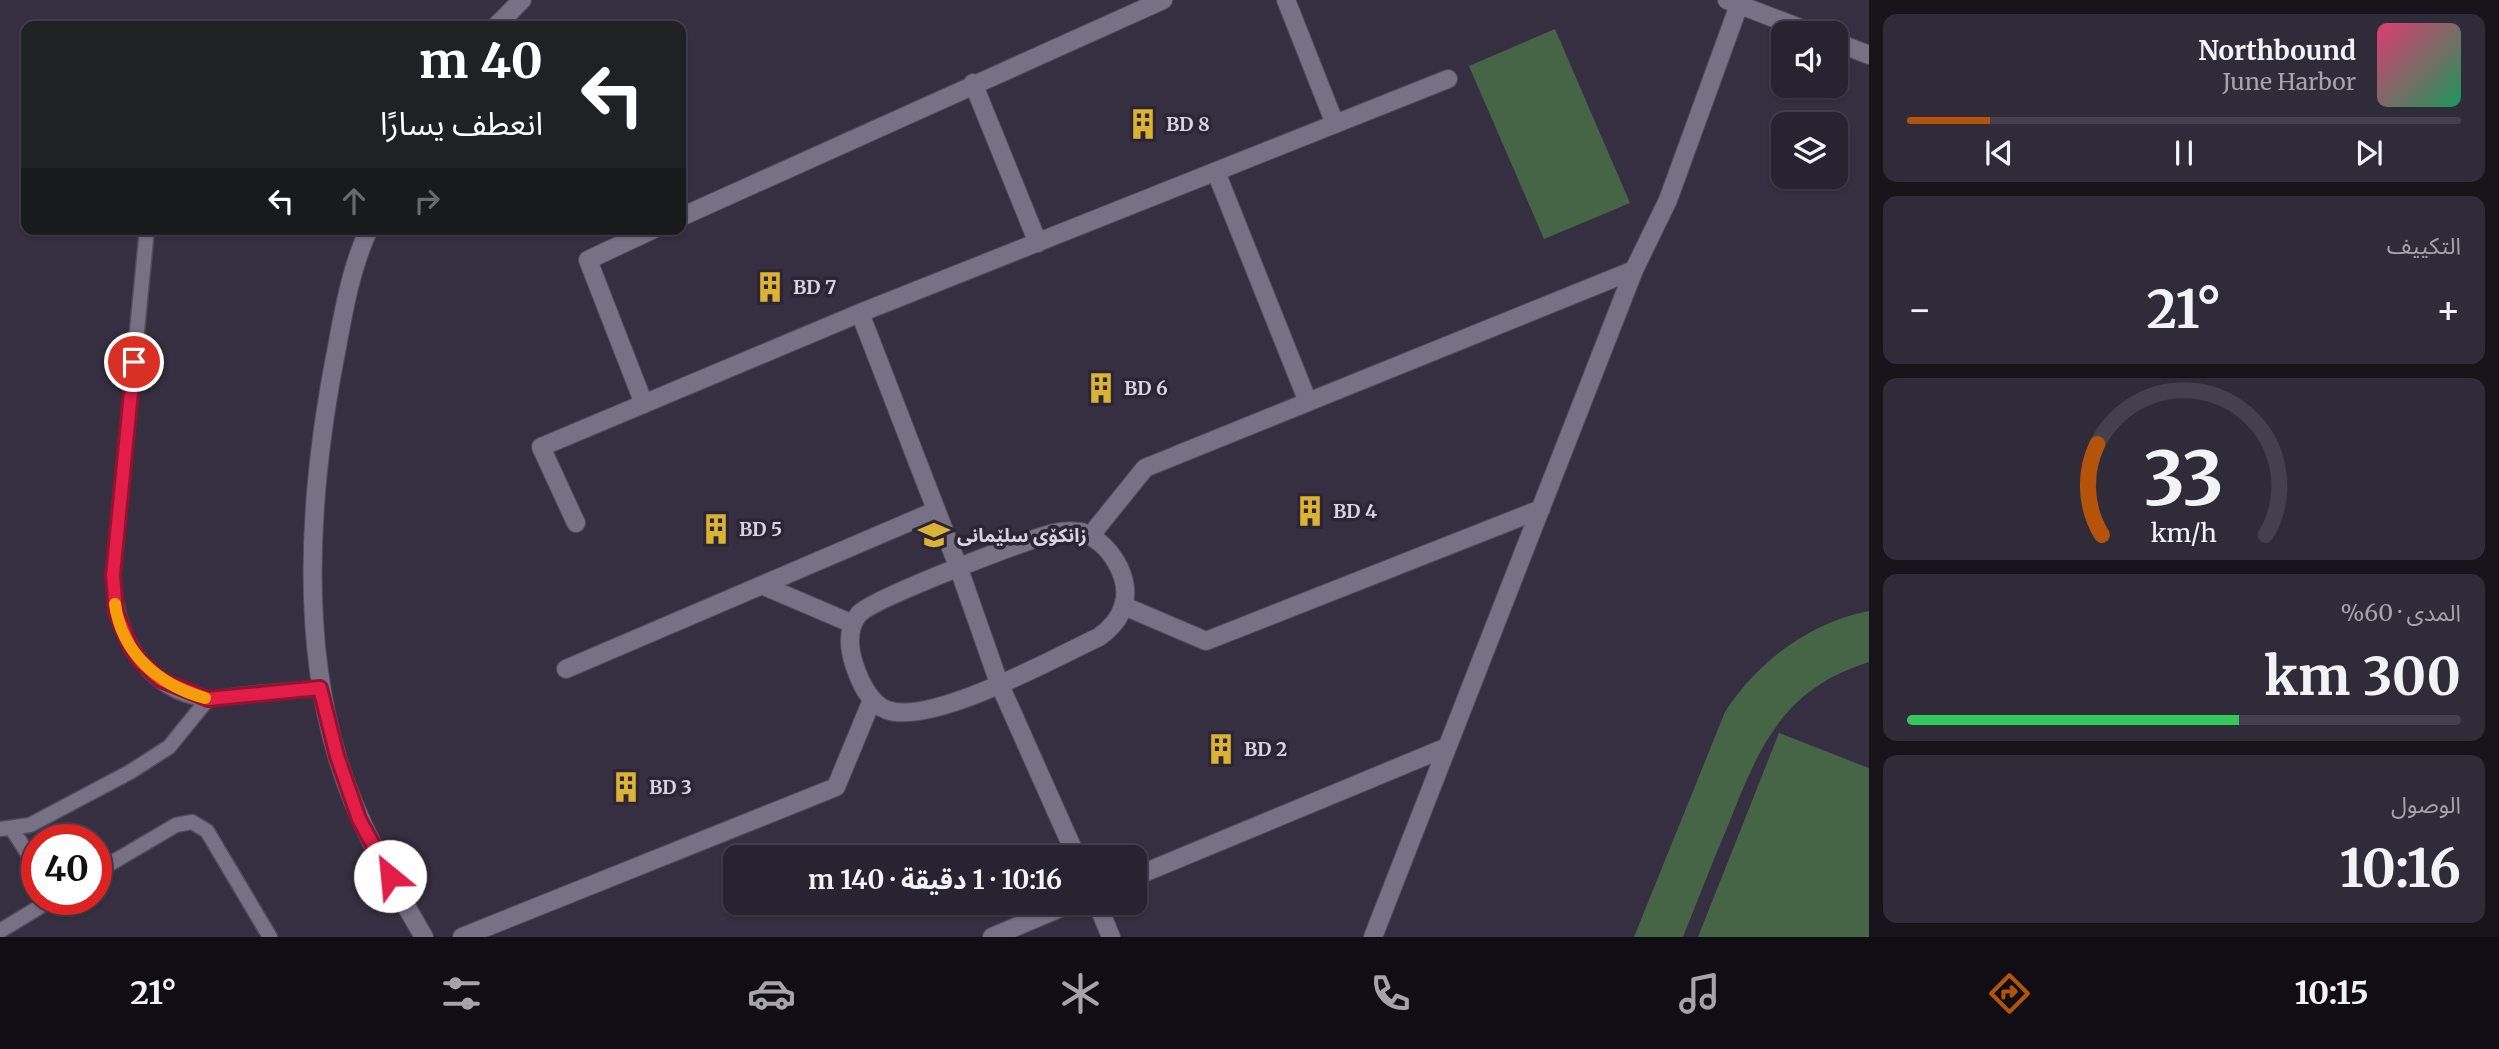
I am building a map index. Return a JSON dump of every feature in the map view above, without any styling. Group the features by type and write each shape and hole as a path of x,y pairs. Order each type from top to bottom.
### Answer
{"street":[{"path":"501,21 522,0"},
{"path":"686,215 973,83 1163,0"},
{"path":"1286,0 1335,124"},
{"path":"1373,937 1634,270 1668,200 1733,3 1781,21"},
{"path":"1848,47 1869,55"},
{"path":"576,523 541,447 860,313 1448,79"},
{"path":"973,83 1038,243"},
{"path":"1216,172 1308,402"},
{"path":"367,235 343,315 317,472 314,554 320,688 337,756 359,819 424,937"},
{"path":"641,235 588,260 644,404"},
{"path":"1091,535 1145,468 1634,270"},
{"path":"860,313 959,569 999,683 1071,845"},
{"path":"1124,606 1206,641 1541,509"},
{"path":"566,669 935,511"},
{"path":"1057,533 1091,535 1109,550 1125,591 1124,606 1117,621 1099,637 950,704 918,712 895,712 872,700 851,656 849,643 853,624 860,613 885,597 1057,533"},
{"path":"764,586 853,624"},
{"path":"462,937 836,787 872,700"},
{"path":"1147,872 1447,747"},
{"path":"992,937 1044,915"},
{"path":"1102,915 1111,937"}],"lane":[{"path":"146,235 113,593 120,626 141,662 173,688 208,699 320,688"},
{"path":"21,848 6,829 30,825 78,801 169,747 208,699"},
{"path":"112,863 176,825 192,822 207,831 270,937"},
{"path":"0,931 26,915"}],"green space":[{"path":"1555,29 1630,203 1544,239 1469,66"},
{"path":"1869,611 1869,662 1840,673 1815,688 1795,704 1778,723 1752,769 1683,937 1634,937 1725,712 1753,677 1787,647 1826,624"},
{"path":"1779,733 1869,768 1869,937 1698,937"}],"slow traffic":[{"path":"115,604 120,626 141,662 173,688 205,698"}],"place":[{"name":"BD 8","path":"1143,124"},
{"name":"BD 7","path":"770,287"},
{"name":"BD 6","path":"1101,388"},
{"name":"BD 4","path":"1310,511"},
{"name":"BD 5","path":"716,529"},
{"name":"زانکۆی سلێمانی","path":"934,535"},
{"name":"BD 2","path":"1221,749"},
{"name":"BD 3","path":"626,787"}],"route":[{"path":"134,362 113,575 113,593 120,626 141,662 173,688 188,693 208,699 320,688 337,756 359,819 390,876"}]}
